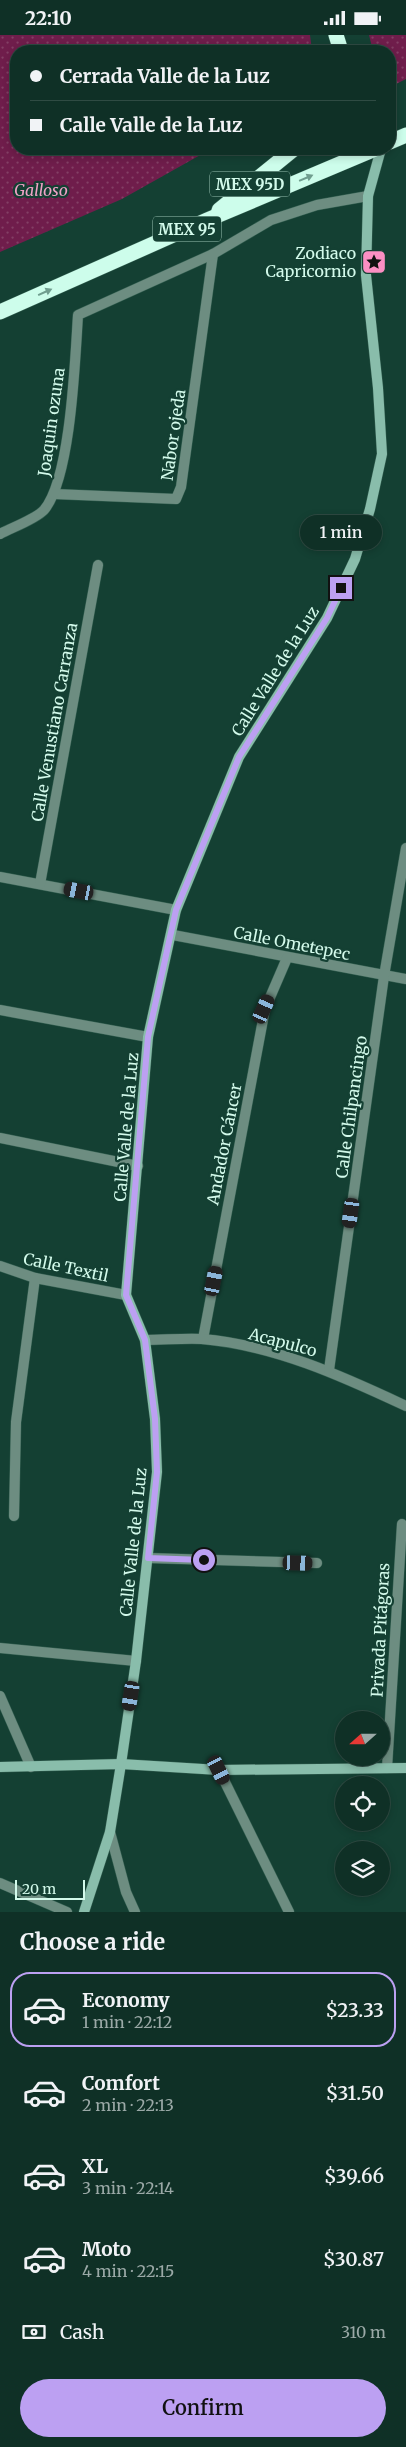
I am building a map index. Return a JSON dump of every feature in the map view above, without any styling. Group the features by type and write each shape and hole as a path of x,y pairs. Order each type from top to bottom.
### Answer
{"highway":[{"name":"MEX 95D","path":"207,220 287,155"},
{"name":"MEX 95","path":"0,312 207,220 361,155"}],"street":[{"name":"Calle Valle de la Luz","path":"84,1912 110,1832 136,1661 157,1472 155,1419 145,1340 126,1295 148,1037 176,910 239,757 327,618 354,559 370,509 382,454 378,388 366,275 368,196 379,155"},
{"path":"213,254 271,220 317,205 368,196"},
{"name":"Joaquin ozuna","path":"0,534 42,512 54,493 65,445 74,376 78,315 213,254"},
{"name":"Nabor ojeda","path":"54,493 176,499 181,487 213,254"},
{"name":"Calle Venustiano Carranza","path":"40,884 98,565"},
{"name":"Calle Chilpancingo","path":"329,1370 384,977 406,848"},
{"path":"0,877 176,910"},
{"name":"Calle Ometepec","path":"172,935 384,977 406,979"},
{"name":"Andador Cáncer","path":"203,1339 264,1009 286,958"},
{"path":"0,1009 148,1037"},
{"path":"0,1138 138,1166"},
{"name":"Calle Textil","path":"0,1266 35,1278 126,1295"},
{"path":"14,1516 16,1422 35,1278"},
{"name":"Acapulco","path":"145,1340 203,1339 254,1349 329,1370 406,1406"},
{"name":"Privada Pitágoras","path":"387,1768 402,1524"},
{"path":"148,1558 317,1563"},
{"path":"0,1648 136,1661"},
{"path":"0,1696 31,1767"},
{"path":"0,1767 121,1764 219,1770 406,1768"},
{"path":"219,1770 289,1912"},
{"path":"110,1832 126,1892 135,1912"},
{"path":"0,1883 67,1912"}],"green space":[{"name":"Galloso","path":"0,35 310,35 311,45 10,45 10,155 200,155 122,199 0,252"},
{"path":"369,35 406,35 406,79 396,84 396,45 372,45"}],"place":[{"name":"Zodiaco Capricornio","path":"374,262"}],"route":[{"path":"204,1560 148,1558 157,1472 155,1419 145,1340 126,1295 148,1037 176,910 239,757 327,618 341,588"}]}
